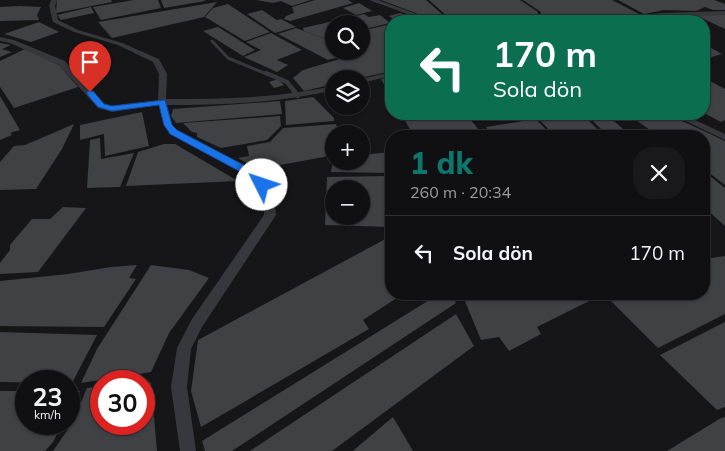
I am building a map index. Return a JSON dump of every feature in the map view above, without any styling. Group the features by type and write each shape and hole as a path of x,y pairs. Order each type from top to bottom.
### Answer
{"street":[{"path":"54,0 52,6 55,21 76,31 120,44 156,61 163,74 162,102 168,125 173,132 254,174 269,196 270,215 197,322 184,348 179,387 188,451"},
{"path":"372,0 416,15"},
{"path":"662,15 725,13"},
{"path":"0,39 12,41 62,63 101,106 112,109 162,102 210,102 298,96 325,90"},
{"path":"370,78 385,75"},
{"path":"688,120 710,130"},
{"path":"710,130 725,137"}],"lane":[{"path":"212,41 228,58 287,82 298,96"}],"building":[{"path":"57,0 111,0 112,2 56,13"},
{"path":"134,0 158,0 161,8 101,20 93,7"},
{"path":"161,0 204,0 205,1 164,8"},
{"path":"256,0 311,0 292,6 281,1 273,3"},
{"path":"315,0 348,0 353,3 290,21 284,19 286,16 294,13 292,7"},
{"path":"381,0 426,0 443,15 421,15"},
{"path":"429,0 520,0 538,12 537,15 446,15"},
{"path":"523,0 612,0 639,14 540,15 541,12"},
{"path":"618,0 714,0 725,4 725,10 713,10 705,7 696,11 664,10 644,14"},
{"path":"217,2 204,17 112,38 98,22"},
{"path":"359,3 372,11 356,15 343,8"},
{"path":"228,4 270,32 245,41 205,17 213,8"},
{"path":"0,7 41,7 37,15 39,20 0,21"},
{"path":"91,7 94,13 61,20 57,15"},
{"path":"262,10 277,20 281,19 296,27 275,33 247,14"},
{"path":"710,14 725,15 725,29 710,22 710,15 695,15"},
{"path":"380,15 385,19 385,24 370,28 370,17"},
{"path":"39,22 59,32 31,42 4,34"},
{"path":"325,23 325,39 304,31 303,28"},
{"path":"385,25 385,72 370,76 370,70 325,70 325,86 304,91 293,78 303,70 337,60 370,60 370,29"},
{"path":"218,27 255,50 243,56 203,31"},
{"path":"296,28 325,39 325,58 278,34"},
{"path":"271,33 302,50 277,60 288,65 277,72 244,57 261,50 246,42"},
{"path":"0,43 11,45 2,49 12,52 0,57"},
{"path":"710,47 722,54 710,57"},
{"path":"25,49 59,65 78,87 14,108 0,87 0,61"},
{"path":"385,78 385,86 381,79"},
{"path":"278,79 284,85 274,88 269,82"},
{"path":"710,81 725,89 725,120 721,122 710,116"},
{"path":"0,96 20,130 10,133 12,135 0,140"},
{"path":"313,97 325,109 325,115 331,115 334,121 286,125 285,101"},
{"path":"280,101 282,114 176,123 171,116 173,109"},
{"path":"142,112 149,146 105,156 104,134 80,140 80,125"},
{"path":"280,116 281,126 267,140 221,148 197,137 197,133 192,132 183,123"},
{"path":"405,120 471,120 478,129 469,130 410,130"},
{"path":"537,120 546,130 488,130 486,127"},
{"path":"540,120 588,120 598,130 549,130"},
{"path":"592,120 613,120 624,130 602,130"},
{"path":"636,120 680,120 701,130 650,130"},
{"path":"74,124 62,149 36,189 0,190 0,162 14,146 25,145"},
{"path":"336,124 336,125 325,125 324,157 258,169 238,158 249,156 247,146 270,142 283,128"},
{"path":"710,134 725,141 725,185 710,174"},
{"path":"100,138 101,159 134,153 120,187 87,188 90,140"},
{"path":"164,144 175,144 238,181 126,186 138,152"},
{"path":"385,153 385,173 331,172 331,170 370,170 370,154"},
{"path":"385,176 385,227 325,225 370,225 370,180 327,180 327,177"},
{"path":"710,176 725,188 725,226 710,212"},
{"path":"63,207 86,208 38,272 0,274 0,263 10,250 10,245 32,219 50,219"},
{"path":"385,239 385,300 394,300 363,320 369,329 201,427 191,391 198,340"},
{"path":"725,256 725,314 658,348 610,300 710,300 710,258"},
{"path":"137,265 129,278 136,279 104,327 0,326 0,281"},
{"path":"151,265 189,270 209,278 169,333 152,370 90,370 90,382 81,383 97,349"},
{"path":"429,300 454,300 456,303 232,451 205,451 202,441"},
{"path":"464,300 591,300 537,327 541,334 509,351 499,337 481,340"},
{"path":"456,314 474,346 332,451 250,451"},
{"path":"725,322 725,407 717,410 660,355"},
{"path":"0,332 97,335 79,370 15,370 15,382 0,382"},
{"path":"87,388 90,388 90,435 155,435 155,428 157,451 53,451 64,435 80,435 80,405"},
{"path":"0,391 15,391 15,435 56,435 45,451 0,451"},
{"path":"393,417 413,451 353,451 355,449"},
{"path":"725,417 725,451 667,451 721,418"}],"route":[{"path":"90,92 101,106 112,109 162,102 168,125 173,132 254,174 262,185"}]}
